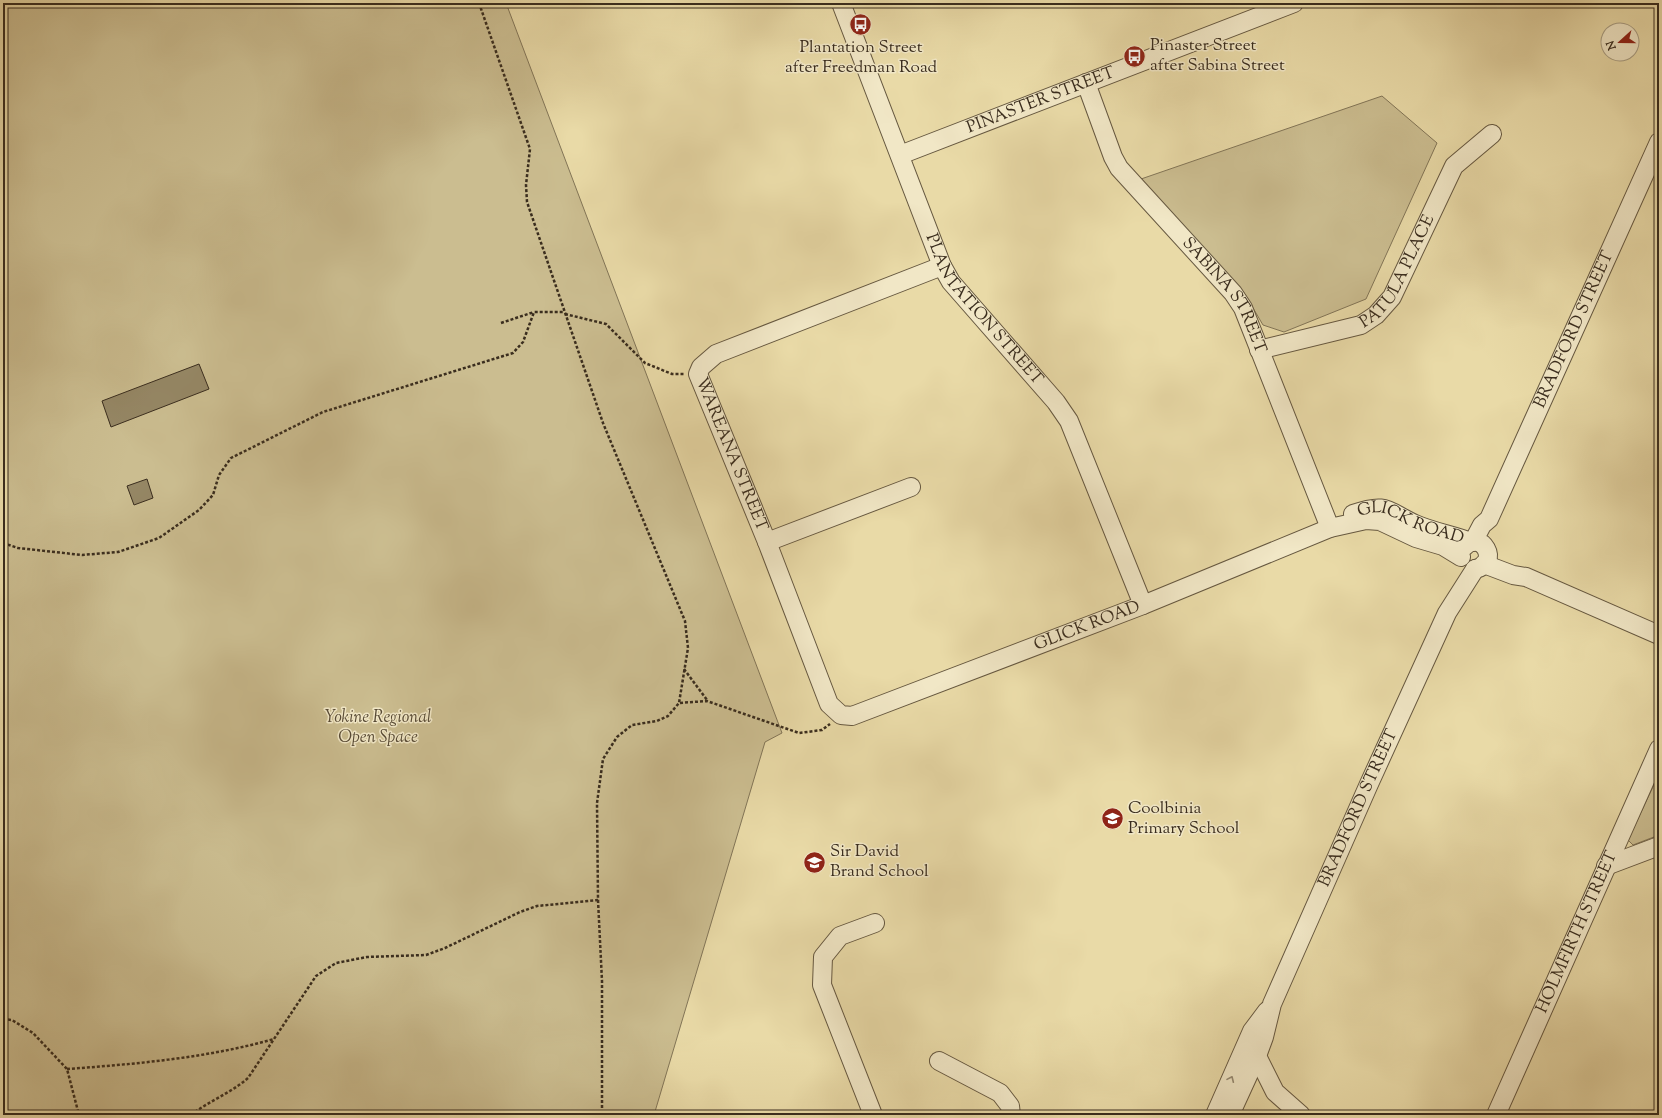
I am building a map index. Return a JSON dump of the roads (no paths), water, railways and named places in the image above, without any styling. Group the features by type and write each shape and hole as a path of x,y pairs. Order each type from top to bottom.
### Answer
{"street":[{"name":"PLANTATION STREET","path":"841,3 942,266 951,282 1056,402 1068,420 1143,605"},
{"name":"PINASTER STREET","path":"900,155 1294,3"},
{"name":"SABINA STREET","path":"1086,83 1113,157 1119,168 1233,293 1242,308 1330,528"},
{"name":"PATULA PLACE","path":"1259,350 1361,325 1376,315 1392,298 1454,166 1492,134"},
{"name":"BRADFORD STREET","path":"1230,1115 1257,1056 1264,1037 1272,1004 1369,784 1475,555 1482,525 1488,518 1659,142"},
{"name":"WAREANA STREET","path":"841,715 829,704 768,542 698,374 701,367 716,354 942,266"},
{"path":"768,542 911,487"},
{"name":"GLICK ROAD","path":"841,715 852,716 1143,605 1330,528 1352,514 1377,507 1389,509 1513,575 1526,577 1659,635"},
{"name":"HOLMFIRTH STREET","path":"1496,1115 1659,749"},
{"path":"1606,866 1659,846"},
{"path":"873,1115 822,985 823,957 840,936 875,923"},
{"name":"BRADFORD STREET","path":"1215,1115 1252,1031 1272,1004"},
{"path":"1257,1056 1275,1092 1301,1115"},
{"path":"938,1061 1000,1093 1010,1106 1011,1115"}],"place":[{"name":"Plantation Street after Freedman Road","path":"861,24"},
{"name":"Pinaster Street after Sabina Street","path":"1134,56"},
{"name":"Coolbinia Primary School","path":"1113,819"},
{"name":"Sir David Brand School","path":"814,862"}],"park label":[{"name":"Yokine Regional Open Space","path":"378,728"}]}
